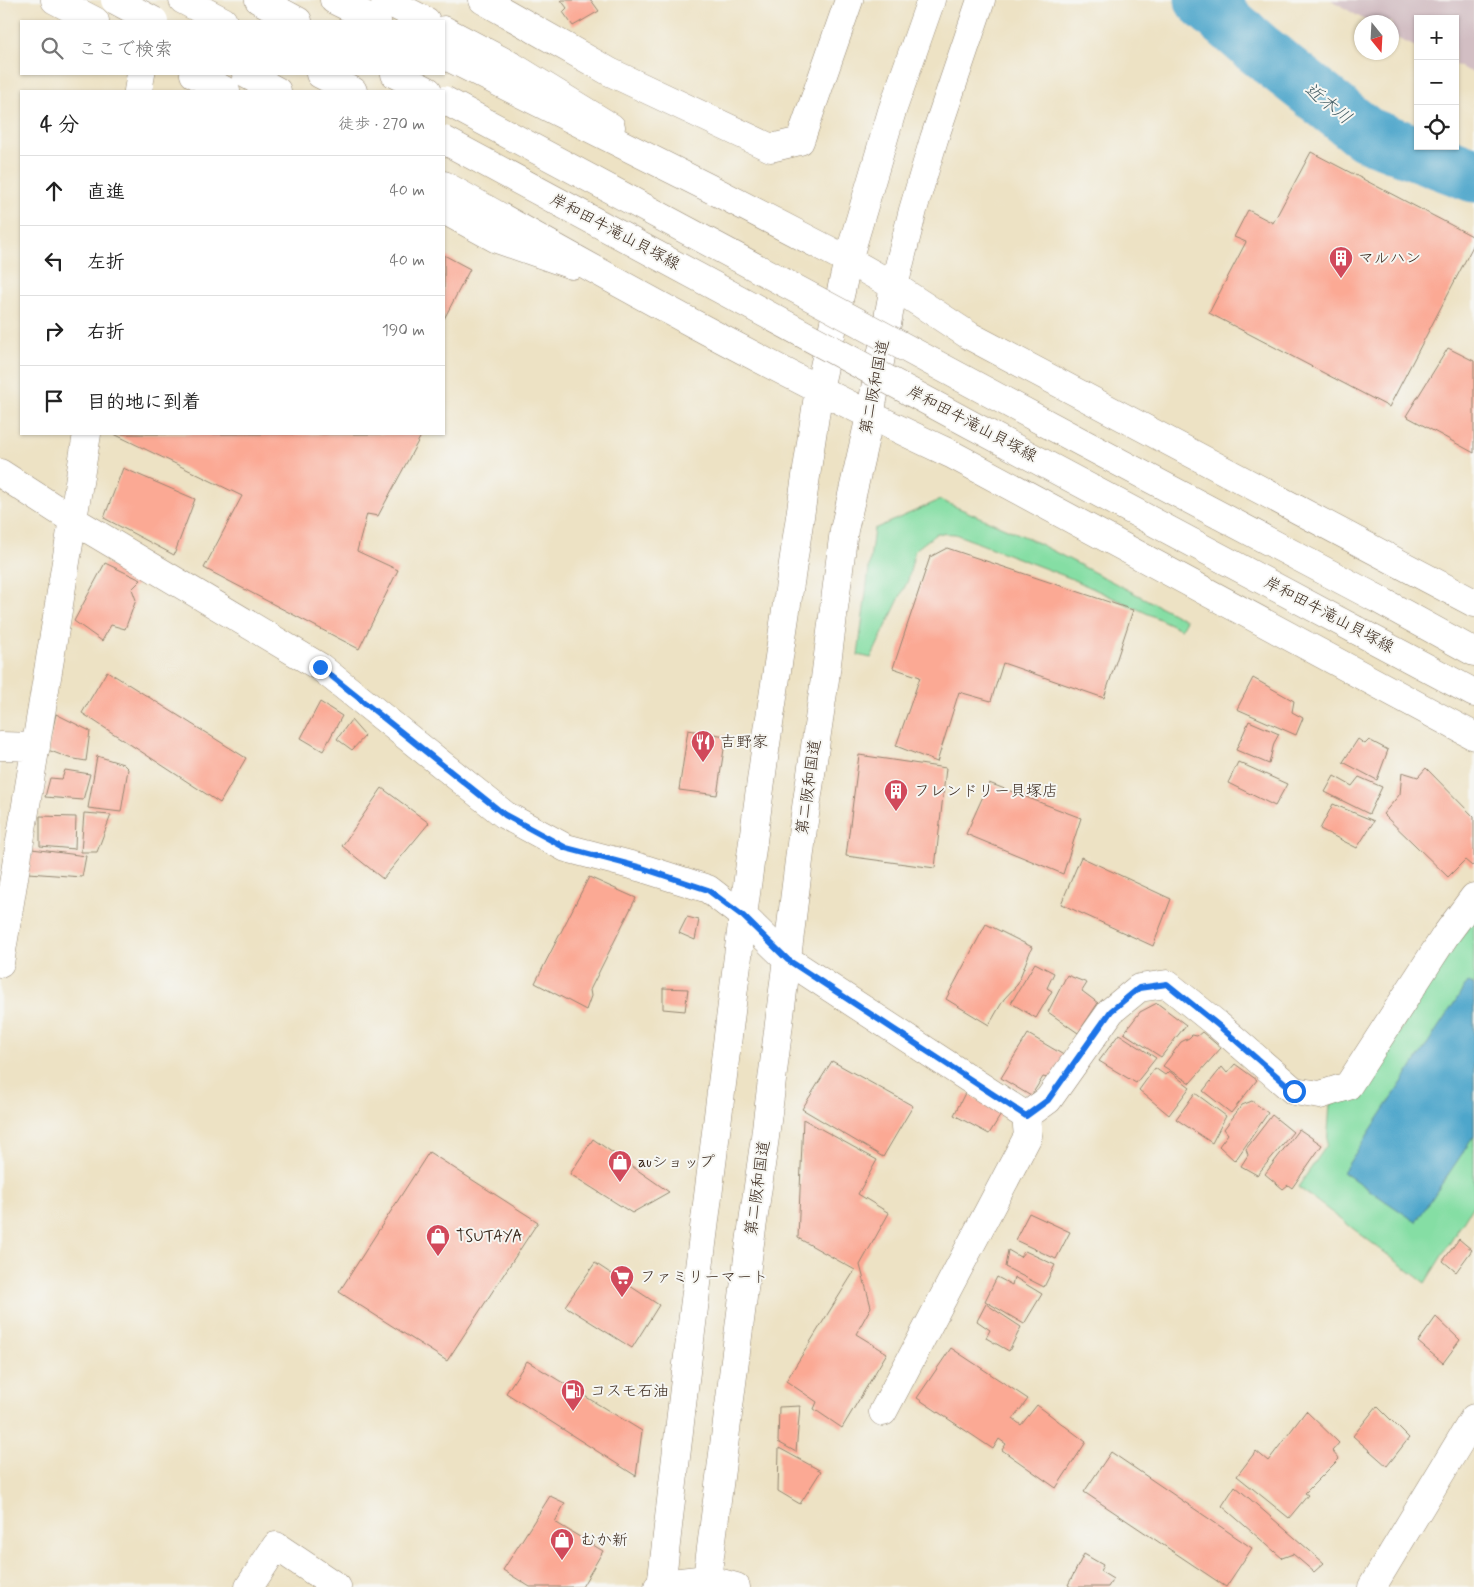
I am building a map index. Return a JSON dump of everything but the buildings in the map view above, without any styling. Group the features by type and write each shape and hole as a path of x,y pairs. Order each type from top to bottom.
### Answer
{"main road":[{"path":"55,0 93,20"},
{"path":"115,0 152,20"},
{"path":"149,20 152,0"},
{"path":"183,0 221,20"},
{"path":"259,0 296,20"},
{"path":"334,0 375,20"},
{"path":"385,0 424,20"},
{"path":"483,0 610,72 771,148 800,142 849,0"},
{"path":"736,1587 706,1583 660,1586 743,916 765,751 819,389 848,260 892,111 931,0"},
{"name":"第二阪和国道","path":"706,1583 788,960 803,828 826,680 844,530 870,416 894,286 915,201 981,0"},
{"path":"445,31 512,66 713,190"},
{"path":"445,56 848,260 894,286 970,336 1474,603"},
{"path":"138,90 141,75"},
{"path":"196,75 224,90"},
{"path":"247,75 275,90"},
{"path":"322,75 351,90"},
{"path":"397,75 426,90"},
{"path":"445,101 1474,652"},
{"name":"岸和田牛滝山貝塚線","path":"445,141 1474,693"},
{"path":"445,186 609,278 870,416 951,454 1474,736"},
{"path":"445,211 497,239 609,278"},
{"path":"0,963 86,435"},
{"path":"0,473 73,520 320,667 505,815 566,848 642,868 708,890 743,916 788,960 1026,1116"},
{"path":"0,746 36,747"},
{"path":"1026,1116 1048,1100 1111,1011 1139,988 1167,984 1218,1025 1294,1091 1320,1095 1348,1086 1445,936 1474,897"},
{"path":"883,1412 1028,1136 1026,1116"},
{"path":"1372,1587 1474,1418"},
{"path":"249,1587 276,1546 337,1587"}],"shaded area":[{"path":"1331,0 1474,0 1474,73 1459,67 1459,15 1414,15 1414,46 1399,39 1399,15 1356,15"}],"green space":[{"path":"940,500 1028,538 1186,620 1181,629 1070,578 955,534 937,533 915,550 908,580 871,658 858,655 874,529"},
{"path":"1474,919 1474,1204 1425,1283 1298,1187 1327,1145 1330,1104 1358,1095 1453,948"}],"water":[{"path":"1468,982 1474,986 1474,1136 1416,1222 1343,1172"}],"waterway":[{"name":"近木川","path":"1202,0 1257,48 1366,134 1474,175"}],"place":[{"name":"マルハン","path":"1341,279"},
{"name":"吉野家","path":"703,763"},
{"name":"フレンドリー貝塚店","path":"896,812"},
{"name":"auショップ","path":"620,1183"},
{"name":"TSUTAYA","path":"438,1257"},
{"name":"ファミリーマート","path":"622,1298"},
{"name":"コスモ石油","path":"573,1412"},
{"name":"むか新","path":"562,1561"}],"route":[{"path":"320,667 505,815 566,848 642,868 708,890 743,916 788,960 1026,1116 1048,1100 1111,1011 1139,988 1167,984 1218,1025 1294,1091"}]}
